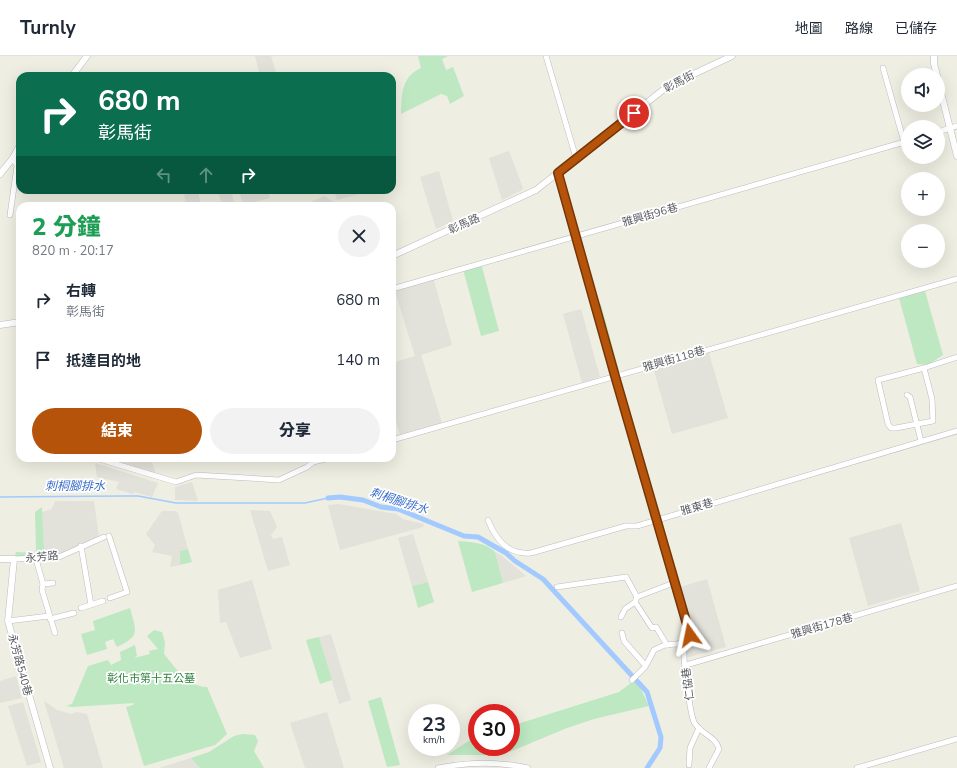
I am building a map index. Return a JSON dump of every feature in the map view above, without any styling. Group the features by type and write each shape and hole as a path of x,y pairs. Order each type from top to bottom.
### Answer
{"street":[{"path":"75,72 87,56"},
{"path":"546,56 576,158"},
{"name":"彰馬街","path":"536,190 668,86 732,56"},
{"path":"934,56 935,68"},
{"path":"883,68 901,125"},
{"path":"945,109 957,156"},
{"path":"945,130 957,126"},
{"name":"雅興街96巷","path":"396,288 901,142"},
{"path":"0,174 16,152"},
{"path":"13,158 16,164"},
{"path":"10,215 16,173"},
{"name":"仁協巷","path":"558,173 577,236 615,376 690,629 690,635 684,650 692,713 695,723 718,745 719,749 709,768"},
{"name":"彰馬路","path":"396,254 536,190"},
{"name":"雅興街118巷","path":"396,439 957,279"},
{"path":"0,325 16,323"},
{"path":"924,368 932,399 933,421 896,428 890,426 878,380 924,368 957,357"},
{"path":"907,395 910,397 921,441"},
{"name":"雅東巷","path":"488,520 498,540 519,554 531,553 626,526 637,526 957,431"},
{"path":"109,462 176,482 196,476 280,480 307,467 313,462"},
{"name":"永芳路","path":"0,559 36,559 59,557 71,553 81,546 106,536 127,592 110,598"},
{"path":"81,546 91,605"},
{"name":"永芳路540巷","path":"14,559 8,621 50,768"},
{"path":"36,559 43,584 42,590 55,633"},
{"path":"557,587 626,577 652,628 656,627 666,645"},
{"path":"621,617 625,609 636,599 676,582"},
{"path":"43,584 53,583"},
{"name":"雅興街178巷","path":"686,665 957,586"},
{"path":"80,608 103,601"},
{"path":"8,621 50,618 74,613"},
{"path":"622,633 624,641 645,664"},
{"path":"632,680 654,650 666,645 688,640"},
{"path":"689,764 690,748 699,728"},
{"path":"857,768 957,739"},
{"path":"438,768 468,763 489,762 528,768"}],"shaded area":[{"path":"255,56 271,56 276,72 259,72"},
{"path":"509,151 523,188 522,190 502,200 489,158"},
{"path":"439,171 453,221 436,229 420,177"},
{"path":"199,194 200,202 186,202 184,195"},
{"path":"219,194 232,194 234,202 221,202"},
{"path":"240,194 269,194 270,198 255,202 242,202"},
{"path":"335,194 359,194 337,200"},
{"path":"325,196 332,202 312,202"},
{"path":"433,277 452,345 421,355 442,423 400,434 396,421 396,362 415,356 396,294 396,287"},
{"path":"581,309 600,377 582,383 563,314"},
{"path":"708,350 728,418 672,434 653,367"},
{"path":"112,462 152,462 156,476"},
{"path":"95,463 158,483 152,497 116,489 119,482 97,477"},
{"path":"192,482 198,501 175,500 175,487"},
{"path":"55,501 94,501 99,537 62,553 50,556 46,553 44,549 42,512 52,509"},
{"path":"339,504 396,514 403,519 424,524 423,527 340,550 328,505"},
{"path":"250,510 270,511 277,527 271,535 273,539 282,537 290,565 268,571"},
{"path":"162,511 174,511 178,513 188,549 180,551 180,565 170,567 172,556 152,552 155,545 146,534"},
{"path":"901,523 920,591 868,606 849,538"},
{"path":"413,534 428,582 412,586 398,538"},
{"path":"495,552 502,556 526,576 503,583"},
{"path":"707,579 726,647 685,658 683,650 690,631 677,588"},
{"path":"252,580 272,649 240,658 226,622 220,623 218,590"},
{"path":"331,634 351,700 339,704 319,637"},
{"path":"16,676 22,698 0,703 0,681"},
{"path":"44,701 57,710 71,714 77,712 87,714 103,768 64,768"},
{"path":"23,702 41,762 27,766 8,706"},
{"path":"327,712 344,768 305,768 290,723"},
{"path":"191,758 200,768 159,768"}],"green space":[{"path":"418,56 448,56 442,59 446,70 453,67 464,96 450,104 447,96 441,94 401,114 402,93 406,82 414,72 421,68"},
{"path":"481,263 499,331 481,336 463,269"},
{"path":"925,291 943,355 928,365 917,364 899,298"},
{"path":"601,304 619,371 615,371 597,305"},
{"path":"42,507 44,549 50,556 15,556 16,552 34,553 36,550 35,512"},
{"path":"458,541 482,544 495,552 503,583 472,592"},
{"path":"188,549 192,562 180,565 180,551"},
{"path":"428,582 434,602 418,608 412,586"},
{"path":"130,608 135,632 130,640 117,647 113,639 105,642 107,649 87,655 81,634 95,630 93,621"},
{"name":"彰化市第十五公墓","path":"154,630 162,632 165,642 164,654 177,670 194,684 207,687 227,734 215,745 144,766 126,707 133,705 134,703 72,707 66,706 72,704 88,666 108,660 111,665 121,660 120,652 135,645 137,656 134,658 150,654 149,651 158,649 147,636"},
{"path":"319,637 332,680 320,684 306,640"},
{"path":"636,679 649,706 594,719 567,728 520,748 520,723 619,692"},
{"path":"381,697 400,765 387,767 368,701"},
{"path":"242,734 255,735 258,741 254,751 264,768 200,768 191,758 209,752 234,736"},
{"path":"467,742 468,755 460,755 460,747"}],"waterway":[{"name":"刺桐腳排水","path":"0,497 138,496 176,503 305,503 328,498"},
{"name":"刺桐腳排水","path":"328,498 340,497 363,500 381,507 398,509 464,536 478,537 506,553 515,561 543,579 647,692 661,737 660,748 647,768"}],"route":[{"path":"634,113 558,173 577,236 615,376 690,629 690,635"}]}
